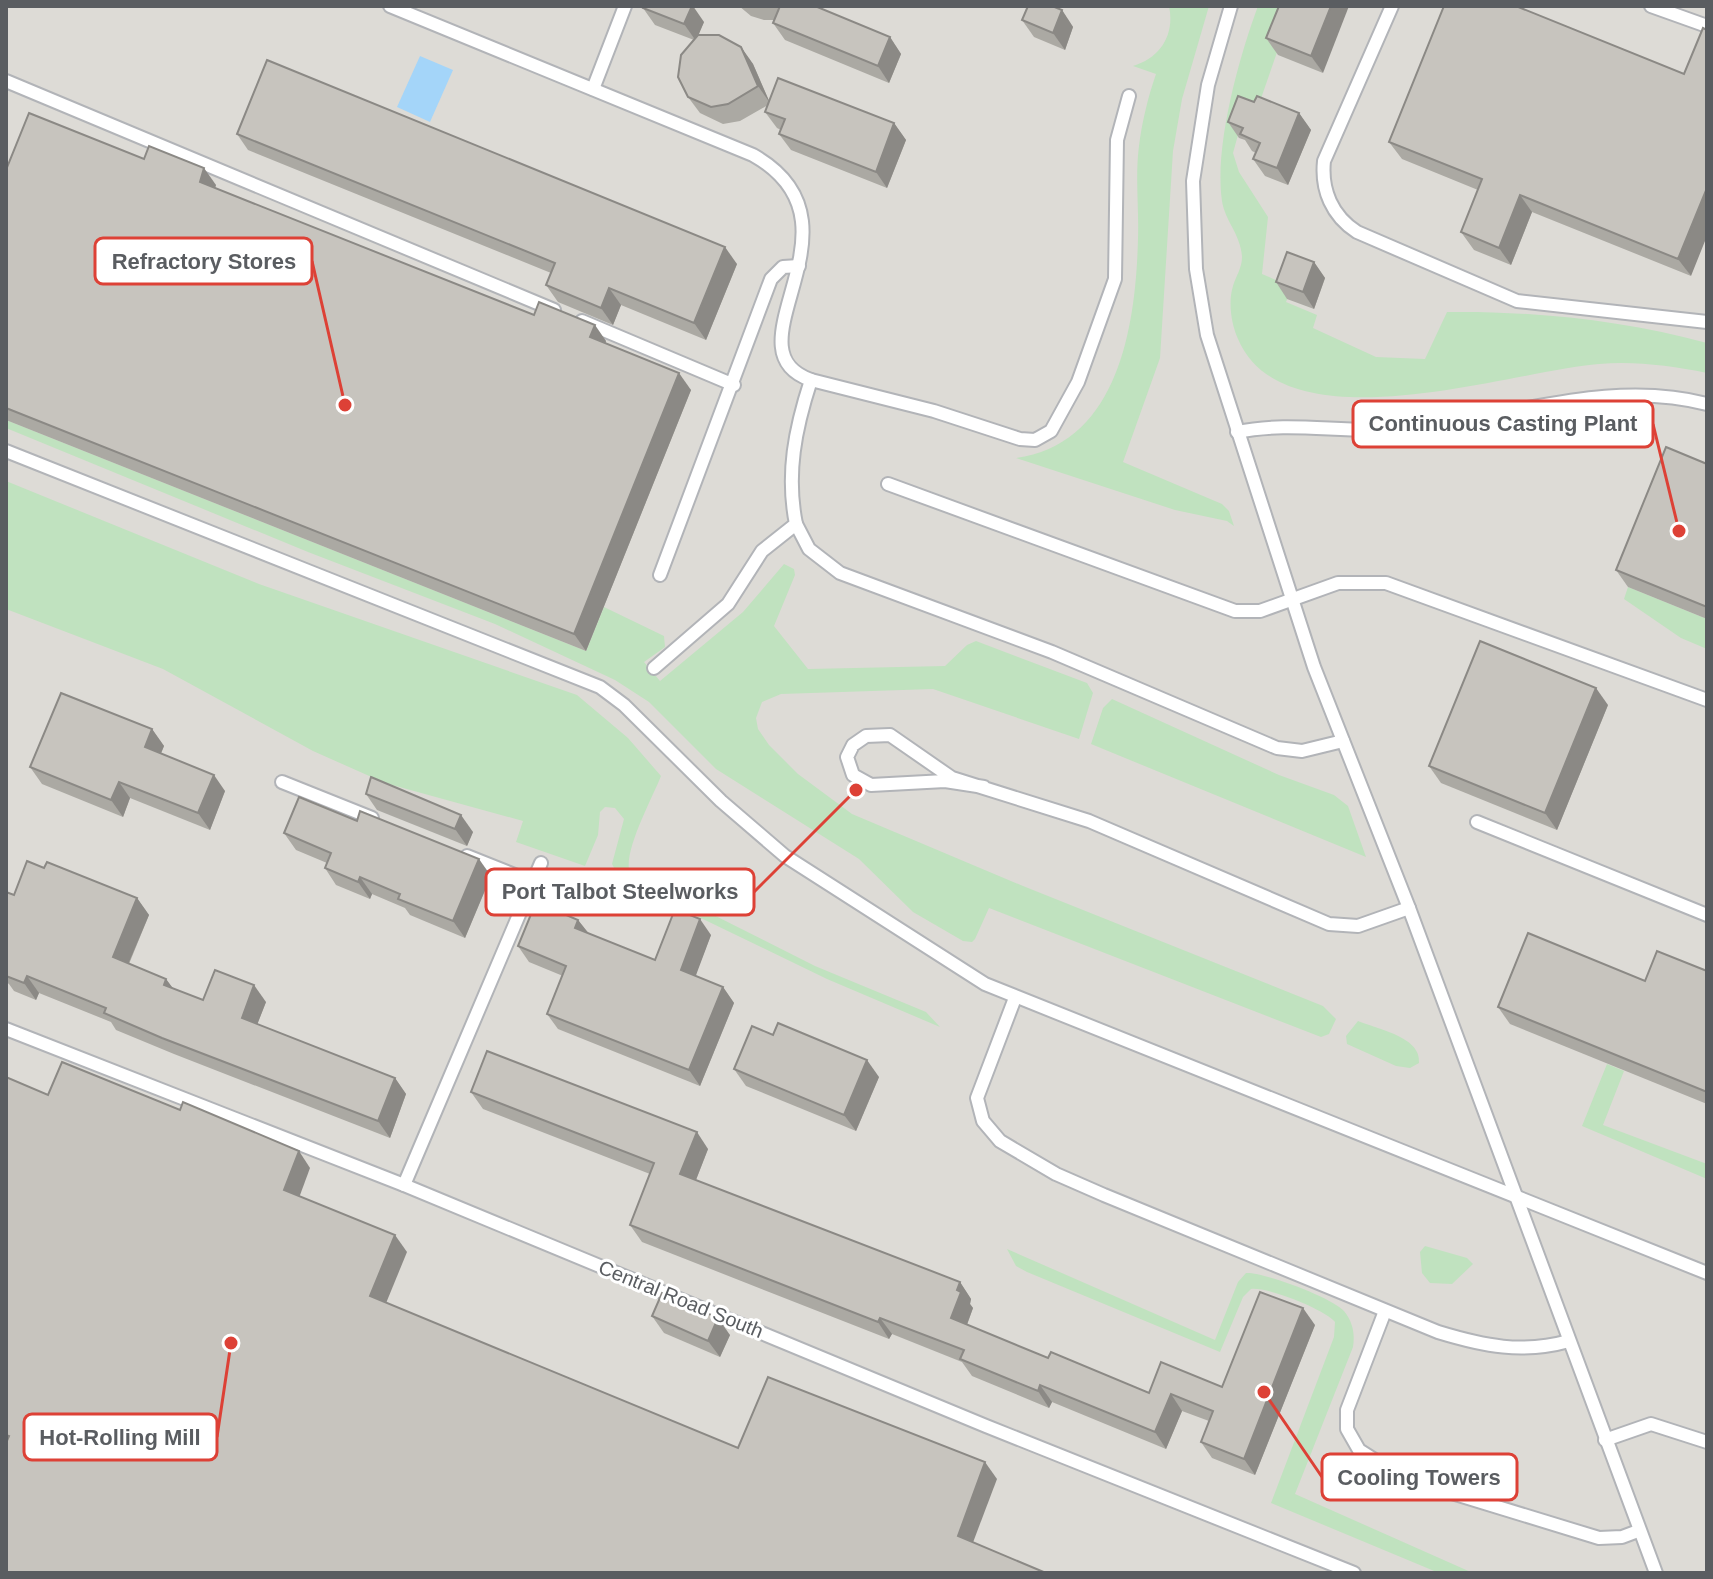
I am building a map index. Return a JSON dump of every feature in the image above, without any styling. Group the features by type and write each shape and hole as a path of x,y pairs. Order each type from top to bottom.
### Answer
{"lane":[{"path":"390,6 753,155 783,176 795,193 802,214 805,238 786,306 782,342 794,369 811,380 934,411 1020,439 1035,440 1051,431 1078,382 1115,279 1117,140 1129,96"},
{"path":"593,89 625,6"},
{"path":"1231,6 1216,53 1202,117 1193,211 1202,314 1291,599 1656,1573"},
{"path":"1392,6 1324,161 1325,189 1343,221 1357,232 1517,301 1707,322"},
{"path":"1651,6 1707,26"},
{"path":"6,81 734,385"},
{"path":"660,575 734,385 771,279 783,267 799,266"},
{"path":"811,380 793,450 791,491 796,524 814,555 853,579 1052,652 1277,748 1311,750 1343,741"},
{"path":"1237,432 1273,426 1397,429 1622,395 1665,395 1707,404"},
{"path":"6,451 335,585 600,687 641,720 729,809 785,856 969,975 1015,998 1707,1273"},
{"path":"888,484 1235,611 1260,611 1338,583 1386,583 1707,700"},
{"path":"654,668 728,604 762,551 796,524"},
{"path":"984,787 945,781 871,785 853,775 847,757 853,745 866,736 890,735 906,743 945,775 984,787 1089,821 1329,924 1358,926 1409,908"},
{"path":"282,782 385,823"},
{"path":"1477,822 1707,915"},
{"path":"459,852 532,882"},
{"path":"404,1185 541,863"},
{"path":"1015,998 977,1098 983,1121 1000,1141 1056,1174 1104,1195 1385,1311 1481,1346 1534,1349 1569,1341"},
{"name":"Central Road South","path":"6,1029 404,1185 986,1426 1354,1573"},
{"path":"1385,1311 1351,1397 1346,1420 1350,1438 1367,1457 1403,1478 1599,1538 1622,1537 1638,1531"},
{"path":"1605,1440 1651,1424 1707,1442"}],"shaded area":[{"path":"6,6 1707,6 1707,1573 6,1573"}],"green space":[{"path":"1169,6 1209,6 1182,99 1173,151 1160,358 1123,462 1222,504 1229,511 1234,526 1227,521 1175,510 1016,458 1051,448 1078,430 1099,405 1115,375 1133,307 1138,238 1138,157 1156,74 1133,66 1151,57 1164,44 1170,26"},
{"path":"1258,6 1293,6 1257,110 1246,106 1233,153 1239,172 1268,217 1262,274 1292,287 1286,302 1317,315 1313,328 1376,357 1425,359 1447,312 1578,318 1643,328 1707,343 1707,373 1653,365 1599,364 1458,388 1403,395 1349,397 1302,390 1263,372 1238,339 1232,319 1231,292 1242,257 1222,201 1220,179 1230,102"},
{"path":"6,420 586,651 604,607 664,636 665,647 644,662 660,681 743,612 784,564 794,569 795,575 774,626 808,669 945,666 967,645 976,641 1087,683 1093,693 1079,739 933,689 781,694 762,702 756,718 758,729 769,745 798,774 852,814 1323,1006 1336,1019 1329,1034 1321,1037 989,908 975,939 972,942 963,941 913,912 859,859 716,769 649,702 615,680 495,624 308,552 6,428"},
{"path":"6,481 259,584 577,695 628,738 661,776 634,839 630,852 630,873 815,966 926,1012 940,1027 827,979 620,879 612,864 624,819 615,808 605,807 600,812 598,835 585,866 516,842 523,821 385,783 313,751 163,669 6,609"},
{"path":"1628,587 1707,619 1707,649 1681,638 1624,599"},
{"path":"1112,699 1279,775 1334,795 1348,806 1366,857 1091,744 1103,708"},
{"path":"1358,1021 1406,1040 1418,1054 1419,1063 1410,1068 1396,1066 1347,1044 1346,1036"},
{"path":"1607,1064 1624,1071 1603,1125 1707,1164 1707,1179 1582,1126"},
{"path":"1425,1246 1467,1258 1473,1264 1452,1284 1430,1283 1422,1273 1420,1252"},
{"path":"1007,1249 1215,1340 1238,1282 1246,1273 1282,1281 1337,1306 1344,1311 1351,1324 1353,1347 1295,1494 1473,1573 1439,1573 1271,1503 1334,1337 1335,1322 1329,1317 1282,1295 1251,1289 1243,1297 1220,1352 1027,1272 1016,1266"}],"water":[{"path":"420,56 453,70 430,122 397,107"}],"building":[{"path":"644,6 692,6 684,24"},
{"path":"780,6 815,6 890,37 878,66 773,23"},
{"path":"1028,6 1052,6 1062,10 1053,33 1022,20"},
{"path":"1279,6 1331,6 1311,56 1266,38"},
{"path":"1444,6 1516,6 1684,74 1703,28 1707,30 1707,188 1678,259 1520,195 1499,248 1461,232 1482,179 1389,142"},
{"path":"698,35 719,35 741,47 758,86 728,104 711,107 688,97 678,77 681,55"},
{"path":"267,60 725,247 694,323 609,288 601,308 546,285 555,263 237,134"},
{"path":"778,78 894,123 876,172 779,134 785,119 765,112"},
{"path":"1238,96 1254,102 1257,96 1299,113 1277,168 1253,159 1260,143 1240,134 1243,128 1228,122"},
{"path":"29,113 144,159 149,146 204,168 200,182 534,315 539,302 595,325 590,337 679,373 574,634 6,408 6,170"},
{"path":"1287,252 1314,262 1303,292 1276,282"},
{"path":"1666,447 1707,464 1707,607 1616,570"},
{"path":"1480,641 1596,688 1545,813 1429,766"},
{"path":"61,693 152,729 145,747 214,775 198,813 119,782 111,800 30,767"},
{"path":"371,777 461,815 455,829 366,794"},
{"path":"299,797 357,821 360,811 479,859 453,921 398,899 400,894 360,877 358,882 325,868 331,853 284,833"},
{"path":"27,861 44,868 47,862 137,898 113,957 166,979 164,985 203,1000 215,970 254,985 242,1018 395,1078 378,1121 162,1038 104,1013 106,1008 27,976 24,983 6,976 6,892 14,895"},
{"path":"536,902 578,920 575,928 655,960 675,909 700,919 681,970 723,987 689,1070 547,1014 566,966 518,946"},
{"path":"1528,933 1645,981 1657,951 1707,971 1707,1092 1498,1007"},
{"path":"778,1023 867,1060 844,1115 734,1069 752,1026 773,1035"},
{"path":"487,1051 697,1132 680,1174 960,1282 957,1290 961,1292 951,1318 1048,1358 1051,1352 1149,1393 1161,1362 1222,1387 1260,1292 1303,1308 1244,1459 1201,1442 1213,1411 1171,1394 1155,1432 1040,1385 1038,1391 960,1359 964,1350 880,1318 878,1322 630,1225 654,1163 471,1092"},
{"path":"62,1062 180,1110 183,1102 299,1151 284,1190 395,1235 370,1296 738,1448 768,1377 985,1462 958,1536 1046,1573 6,1573 6,1443 9,1436 6,1435 6,1077 48,1095"},
{"path":"662,1293 718,1318 708,1341 652,1316"}],"place":[{"name":"Refractory Stores","path":"345,405"},
{"name":"Continuous Casting Plant","path":"1679,531"},
{"name":"Port Talbot Steelworks","path":"856,790"},
{"name":"Hot-Rolling Mill","path":"231,1343"},
{"name":"Cooling Towers","path":"1264,1392"}]}
